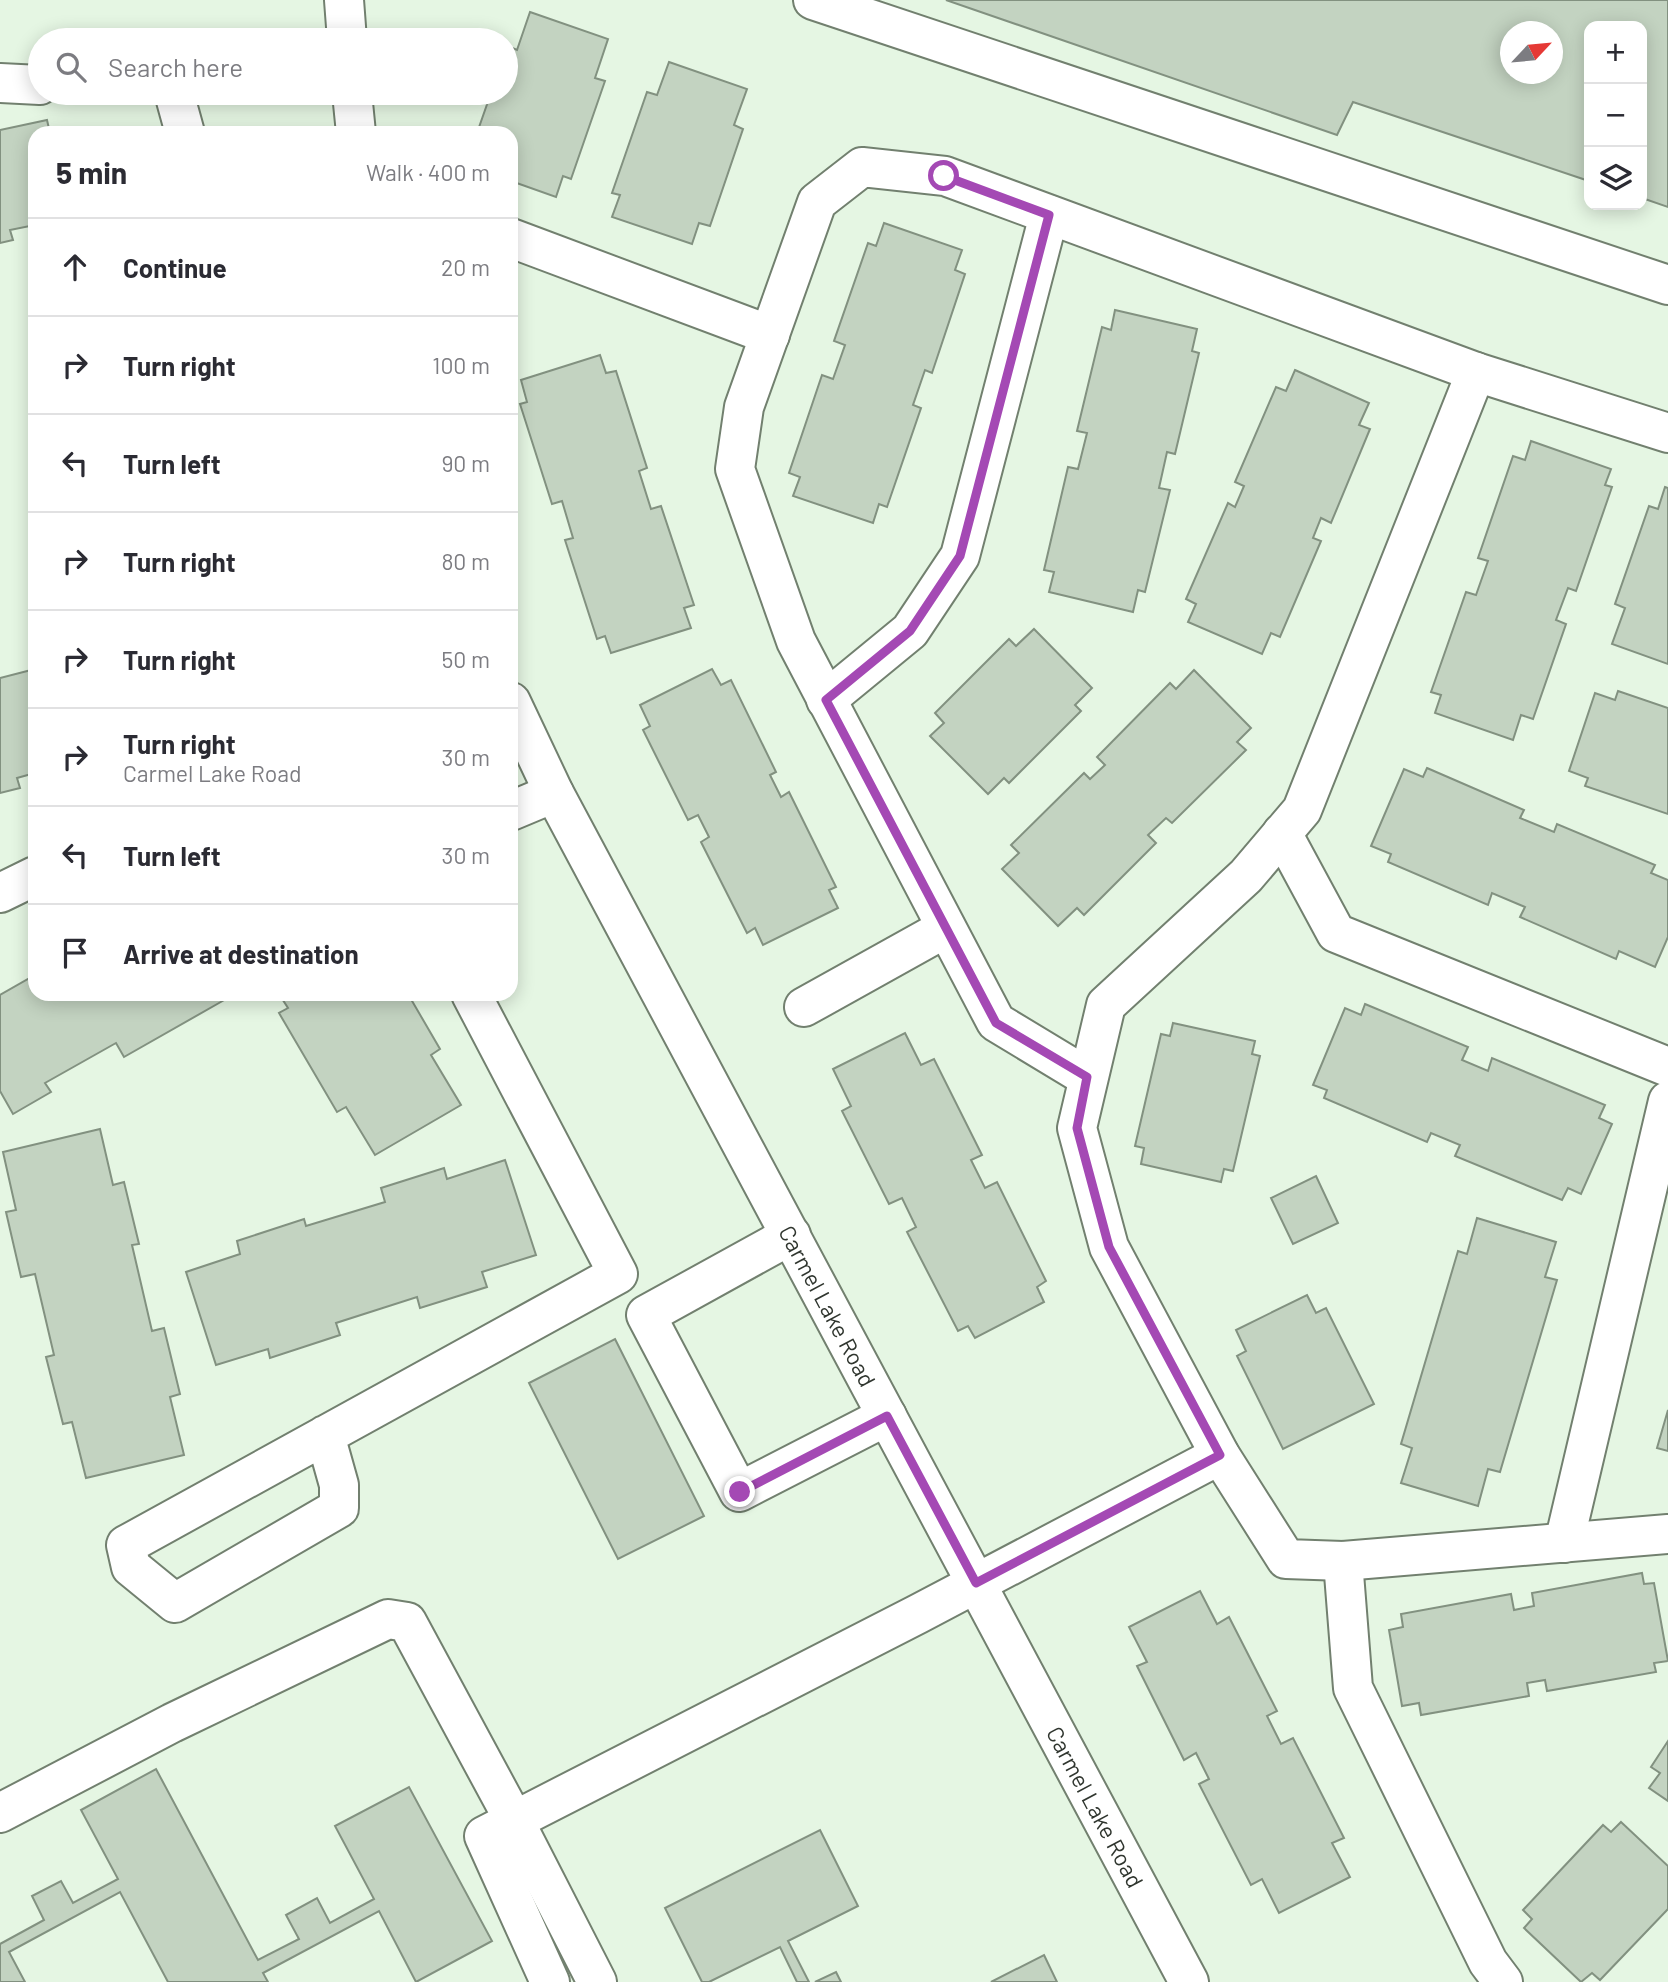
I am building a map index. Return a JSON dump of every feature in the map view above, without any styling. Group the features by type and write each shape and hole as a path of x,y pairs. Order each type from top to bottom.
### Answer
{"street":[{"path":"344,0 346,28"},
{"path":"813,0 1668,285"},
{"path":"0,83 28,84"},
{"path":"177,105 183,126"},
{"path":"353,105 355,126"},
{"path":"1087,1077 996,1023 796,641 735,469 744,407 817,202 862,167 944,176 1476,372 1668,433"},
{"path":"826,700 910,631 960,556 1049,215"},
{"path":"518,241 770,335"},
{"path":"1476,372 1301,810 1246,876 1105,1005 1077,1128 1109,1247 1220,1455 1286,1559 1343,1561 1668,1534"},
{"name":"Carmel Lake Road","path":"518,717 554,793 1189,1982"},
{"path":"518,808 554,793"},
{"path":"1282,833 1336,933 1668,1067"},
{"path":"0,893 28,879"},
{"path":"804,1007 946,928"},
{"path":"325,1435 339,1485 338,1508 175,1602 131,1567 126,1545 325,1435 618,1274 475,1001"},
{"path":"1564,1543 1668,1101"},
{"path":"791,1235 646,1315 733,1481 740,1492 887,1416"},
{"path":"550,1982 484,1836 1220,1455"},
{"path":"1343,1561 1353,1688 1488,1962 1503,1982"},
{"path":"0,1814 172,1723 388,1619 407,1622 515,1822 597,1982"}],"building":[{"path":"946,0 1668,0 1668,207 1647,200 1647,21 1584,21 1584,179 1353,102 1337,135"},
{"path":"530,12 608,39 595,78 605,81 571,179 563,176 556,197 518,183 518,126 479,126 487,105 518,105 518,47"},
{"path":"669,62 747,89 734,125 743,129 710,226 699,223 692,244 612,217 620,195 612,193 647,92 657,95"},
{"path":"47,120 48,126 28,126 28,226 10,230 13,240 0,243 0,130"},
{"path":"884,223 962,250 955,270 965,274 932,373 925,370 913,405 921,408 887,507 879,504 873,523 793,496 800,477 789,473 822,375 833,379 845,345 834,341 868,243 876,246"},
{"path":"1115,310 1197,329 1192,351 1199,353 1175,454 1167,452 1159,488 1170,490 1145,592 1138,590 1133,612 1049,592 1054,572 1044,570 1068,467 1078,469 1087,433 1077,431 1102,327 1111,330"},
{"path":"600,355 606,373 616,371 647,468 639,471 651,509 661,506 694,605 684,608 691,628 611,653 605,636 597,639 565,540 573,538 562,501 552,504 520,404 527,402 521,380"},
{"path":"1295,370 1369,403 1359,425 1370,429 1331,523 1321,518 1313,538 1321,541 1280,637 1271,633 1262,654 1188,622 1196,604 1186,599 1228,503 1235,507 1244,486 1235,482 1276,387 1286,391"},
{"path":"1531,441 1611,469 1605,485 1612,487 1576,591 1568,588 1556,620 1566,624 1533,719 1521,715 1513,740 1435,713 1441,695 1431,692 1466,592 1476,595 1488,561 1478,558 1513,456 1525,460"},
{"path":"1665,487 1668,488 1668,664 1612,644 1625,608 1615,604 1649,506 1658,509"},
{"path":"1034,629 1092,688 1075,705 1081,711 1009,783 1004,778 988,794 930,736 944,723 935,713 1009,639 1016,646"},
{"path":"712,669 721,685 731,680 776,772 770,775 781,797 789,792 836,887 829,890 838,908 763,945 755,928 747,933 701,842 709,837 698,815 688,820 643,730 650,726 640,705"},
{"path":"1194,670 1251,728 1237,742 1246,750 1172,823 1166,818 1148,835 1156,843 1084,915 1077,908 1058,926 1002,869 1019,853 1011,845 1084,773 1090,779 1105,765 1097,757 1170,683 1176,689"},
{"path":"28,671 28,775 17,778 20,788 0,793 0,678"},
{"path":"1618,691 1668,708 1668,814 1585,786 1588,778 1569,771 1595,693 1615,700"},
{"path":"1427,768 1524,810 1520,818 1554,832 1557,824 1655,865 1651,873 1668,880 1668,937 1655,967 1619,951 1616,959 1520,917 1525,907 1492,893 1488,905 1388,862 1391,854 1371,846 1404,769 1423,777"},
{"path":"28,979 28,1001 222,1001 124,1057 116,1043 45,1083 51,1092 13,1114 0,1091 0,995"},
{"path":"284,1001 412,1001 440,1049 431,1055 461,1105 375,1155 346,1107 337,1112 279,1013 288,1008"},
{"path":"1365,1004 1468,1047 1462,1060 1488,1071 1492,1058 1605,1105 1599,1118 1612,1124 1581,1194 1568,1188 1562,1200 1455,1156 1460,1145 1431,1133 1427,1142 1324,1098 1327,1090 1313,1085 1345,1008 1361,1015"},
{"path":"1173,1023 1255,1041 1252,1054 1260,1056 1233,1171 1224,1169 1221,1182 1141,1164 1144,1148 1135,1146 1161,1034 1170,1036"},
{"path":"905,1033 921,1065 934,1059 982,1155 971,1160 985,1188 997,1182 1046,1281 1037,1287 1044,1302 975,1338 968,1326 958,1331 907,1232 916,1227 902,1198 889,1204 842,1111 851,1106 833,1069"},
{"path":"100,1129 113,1185 124,1182 139,1244 132,1245 152,1331 164,1328 180,1394 170,1397 184,1455 86,1478 72,1422 63,1424 46,1357 54,1355 35,1274 21,1277 6,1212 16,1210 3,1152"},
{"path":"505,1160 536,1255 482,1272 487,1287 420,1308 417,1297 336,1323 340,1335 270,1358 268,1349 216,1365 186,1272 240,1254 237,1241 304,1219 306,1226 385,1202 381,1188 444,1168 447,1179"},
{"path":"1316,1176 1338,1223 1293,1244 1271,1198"},
{"path":"1477,1218 1556,1242 1545,1277 1557,1280 1500,1472 1488,1469 1478,1506 1401,1483 1412,1448 1401,1444 1458,1251 1467,1254"},
{"path":"1307,1295 1316,1313 1326,1308 1374,1404 1283,1449 1237,1356 1246,1351 1236,1330"},
{"path":"615,1339 704,1516 618,1559 529,1383"},
{"path":"1668,1410 1668,1451 1657,1448"},
{"path":"1642,1573 1644,1584 1654,1583 1668,1661 1654,1663 1656,1672 1547,1691 1545,1680 1527,1683 1529,1696 1421,1715 1419,1703 1402,1706 1389,1630 1403,1627 1401,1614 1511,1594 1514,1610 1534,1606 1532,1593"},
{"path":"1200,1591 1217,1624 1229,1617 1277,1711 1267,1716 1281,1744 1293,1738 1344,1838 1332,1843 1350,1877 1279,1913 1262,1879 1251,1885 1199,1784 1209,1779 1196,1753 1184,1760 1137,1666 1147,1662 1129,1627"},
{"path":"1668,1741 1668,1801 1649,1788 1660,1773 1651,1767"},
{"path":"156,1769 258,1960 299,1939 286,1915 317,1898 330,1923 374,1899 335,1826 409,1787 492,1941 416,1982 379,1911 263,1973 268,1982 168,1982 120,1892 9,1952 25,1982 0,1982 0,1944 44,1920 32,1896 61,1881 73,1903 118,1879 81,1810"},
{"path":"1621,1822 1668,1866 1668,1909 1600,1980 1592,1973 1581,1982 1524,1928 1532,1919 1523,1910 1603,1825 1611,1832"},
{"path":"820,1830 858,1906 788,1941 809,1982 797,1982 780,1947 709,1982 702,1982 665,1908"},
{"path":"1044,1955 1057,1982 991,1982"},
{"path":"836,1972 841,1982 815,1982"}],"route":[{"path":"740,1492 887,1416 976,1583 1220,1455 1109,1247 1077,1128 1087,1077 996,1023 826,700 910,631 960,556 1049,215 944,176"}]}
